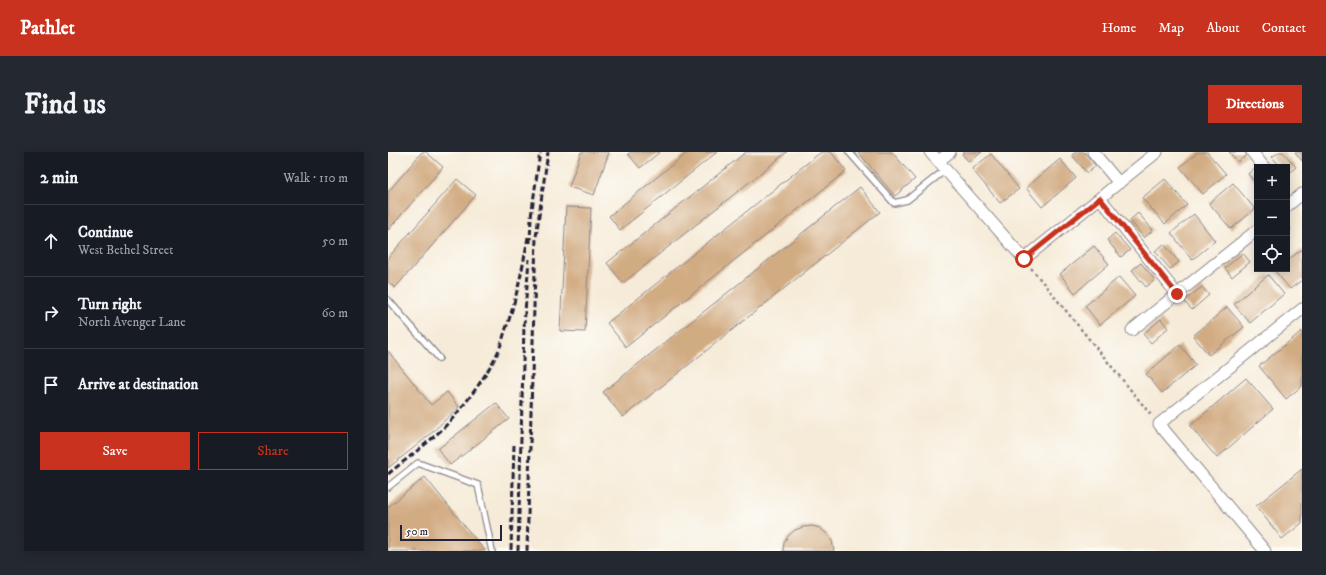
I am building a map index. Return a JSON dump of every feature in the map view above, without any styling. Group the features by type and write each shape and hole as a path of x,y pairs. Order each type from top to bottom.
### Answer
{"street":[{"path":"930,152 1024,259 1157,152"},
{"path":"942,166 950,152"},
{"path":"1093,152 1119,183"},
{"path":"1252,152 1262,164"},
{"path":"1290,200 1302,194"},
{"path":"1100,198 1177,294"},
{"path":"1132,330 1254,232"},
{"path":"1265,551 1159,424 1302,309"}],"lane":[{"path":"849,152 894,204 907,200 942,166"},
{"path":"388,300 439,358"},
{"path":"388,487 418,463 478,485 492,551"}],"path":[{"path":"1024,259 1159,424"}],"building":[{"path":"422,152 426,152 443,167 388,230 388,192"},
{"path":"581,152 609,152 594,195 569,187"},
{"path":"631,152 660,152 640,168 628,154"},
{"path":"688,152 717,152 620,230 609,216"},
{"path":"746,152 787,152 623,283 607,263"},
{"path":"821,152 831,152 846,171 626,347 607,323"},
{"path":"858,152 892,152 915,179 895,196"},
{"path":"964,152 982,152 969,162 962,154"},
{"path":"1076,152 1084,152 1096,166 1087,173 1072,155"},
{"path":"1198,152 1207,152 1226,174 1203,194 1180,167"},
{"path":"1229,152 1244,152 1247,155 1238,162"},
{"path":"1279,152 1283,152 1296,167 1290,172 1290,164 1278,164 1272,157"},
{"path":"1295,152 1302,152 1302,161"},
{"path":"991,154 1019,189 1000,203 972,169"},
{"path":"1060,159 1076,178 1042,207 1026,188"},
{"path":"1254,169 1254,181 1248,174"},
{"path":"457,179 476,195 395,288 388,282 388,258"},
{"path":"1165,179 1187,205 1165,224 1142,198"},
{"path":"1233,183 1254,208 1254,210 1231,229 1209,203"},
{"path":"860,187 880,212 623,417 603,392"},
{"path":"566,207 591,208 585,332 560,331"},
{"path":"1138,213 1153,230 1144,238 1130,220"},
{"path":"1194,214 1215,241 1192,260 1171,233"},
{"path":"1115,233 1130,250 1121,257 1107,240"},
{"path":"1164,244 1179,262 1170,269 1155,251"},
{"path":"1094,246 1109,264 1075,293 1060,274"},
{"path":"1302,249 1302,280 1290,289 1276,272 1290,272 1290,259"},
{"path":"1243,253 1250,262 1232,277 1225,268"},
{"path":"1141,263 1155,280 1146,287 1132,270"},
{"path":"1268,275 1284,294 1250,323 1234,304"},
{"path":"1119,277 1135,296 1100,325 1085,306"},
{"path":"1202,287 1209,295 1192,310 1184,301"},
{"path":"1227,307 1244,327 1209,355 1193,336"},
{"path":"1161,319 1168,328 1151,343 1143,334"},
{"path":"1302,331 1302,386 1286,399 1259,366"},
{"path":"1180,345 1196,365 1162,393 1146,374"},
{"path":"388,351 431,405 447,392 459,407 426,438 388,468"},
{"path":"1246,378 1273,409 1217,458 1190,426"},
{"path":"496,403 509,419 450,465 438,449"},
{"path":"1302,469 1302,523 1282,539 1256,506"},
{"path":"425,477 485,551 388,551 388,507"},
{"path":"812,526 820,528 827,534 832,541 834,551 783,551 784,543 788,536 795,530"}],"railway":[{"path":"530,243 531,217 540,152"},
{"path":"527,551 536,237 548,152"},
{"path":"388,474 446,426 466,403 488,370 499,349 511,312 520,281 528,237"},
{"path":"518,551 524,326 529,259"},
{"path":"511,550 514,445"}],"route":[{"path":"1024,259 1100,198 1177,294"}]}
